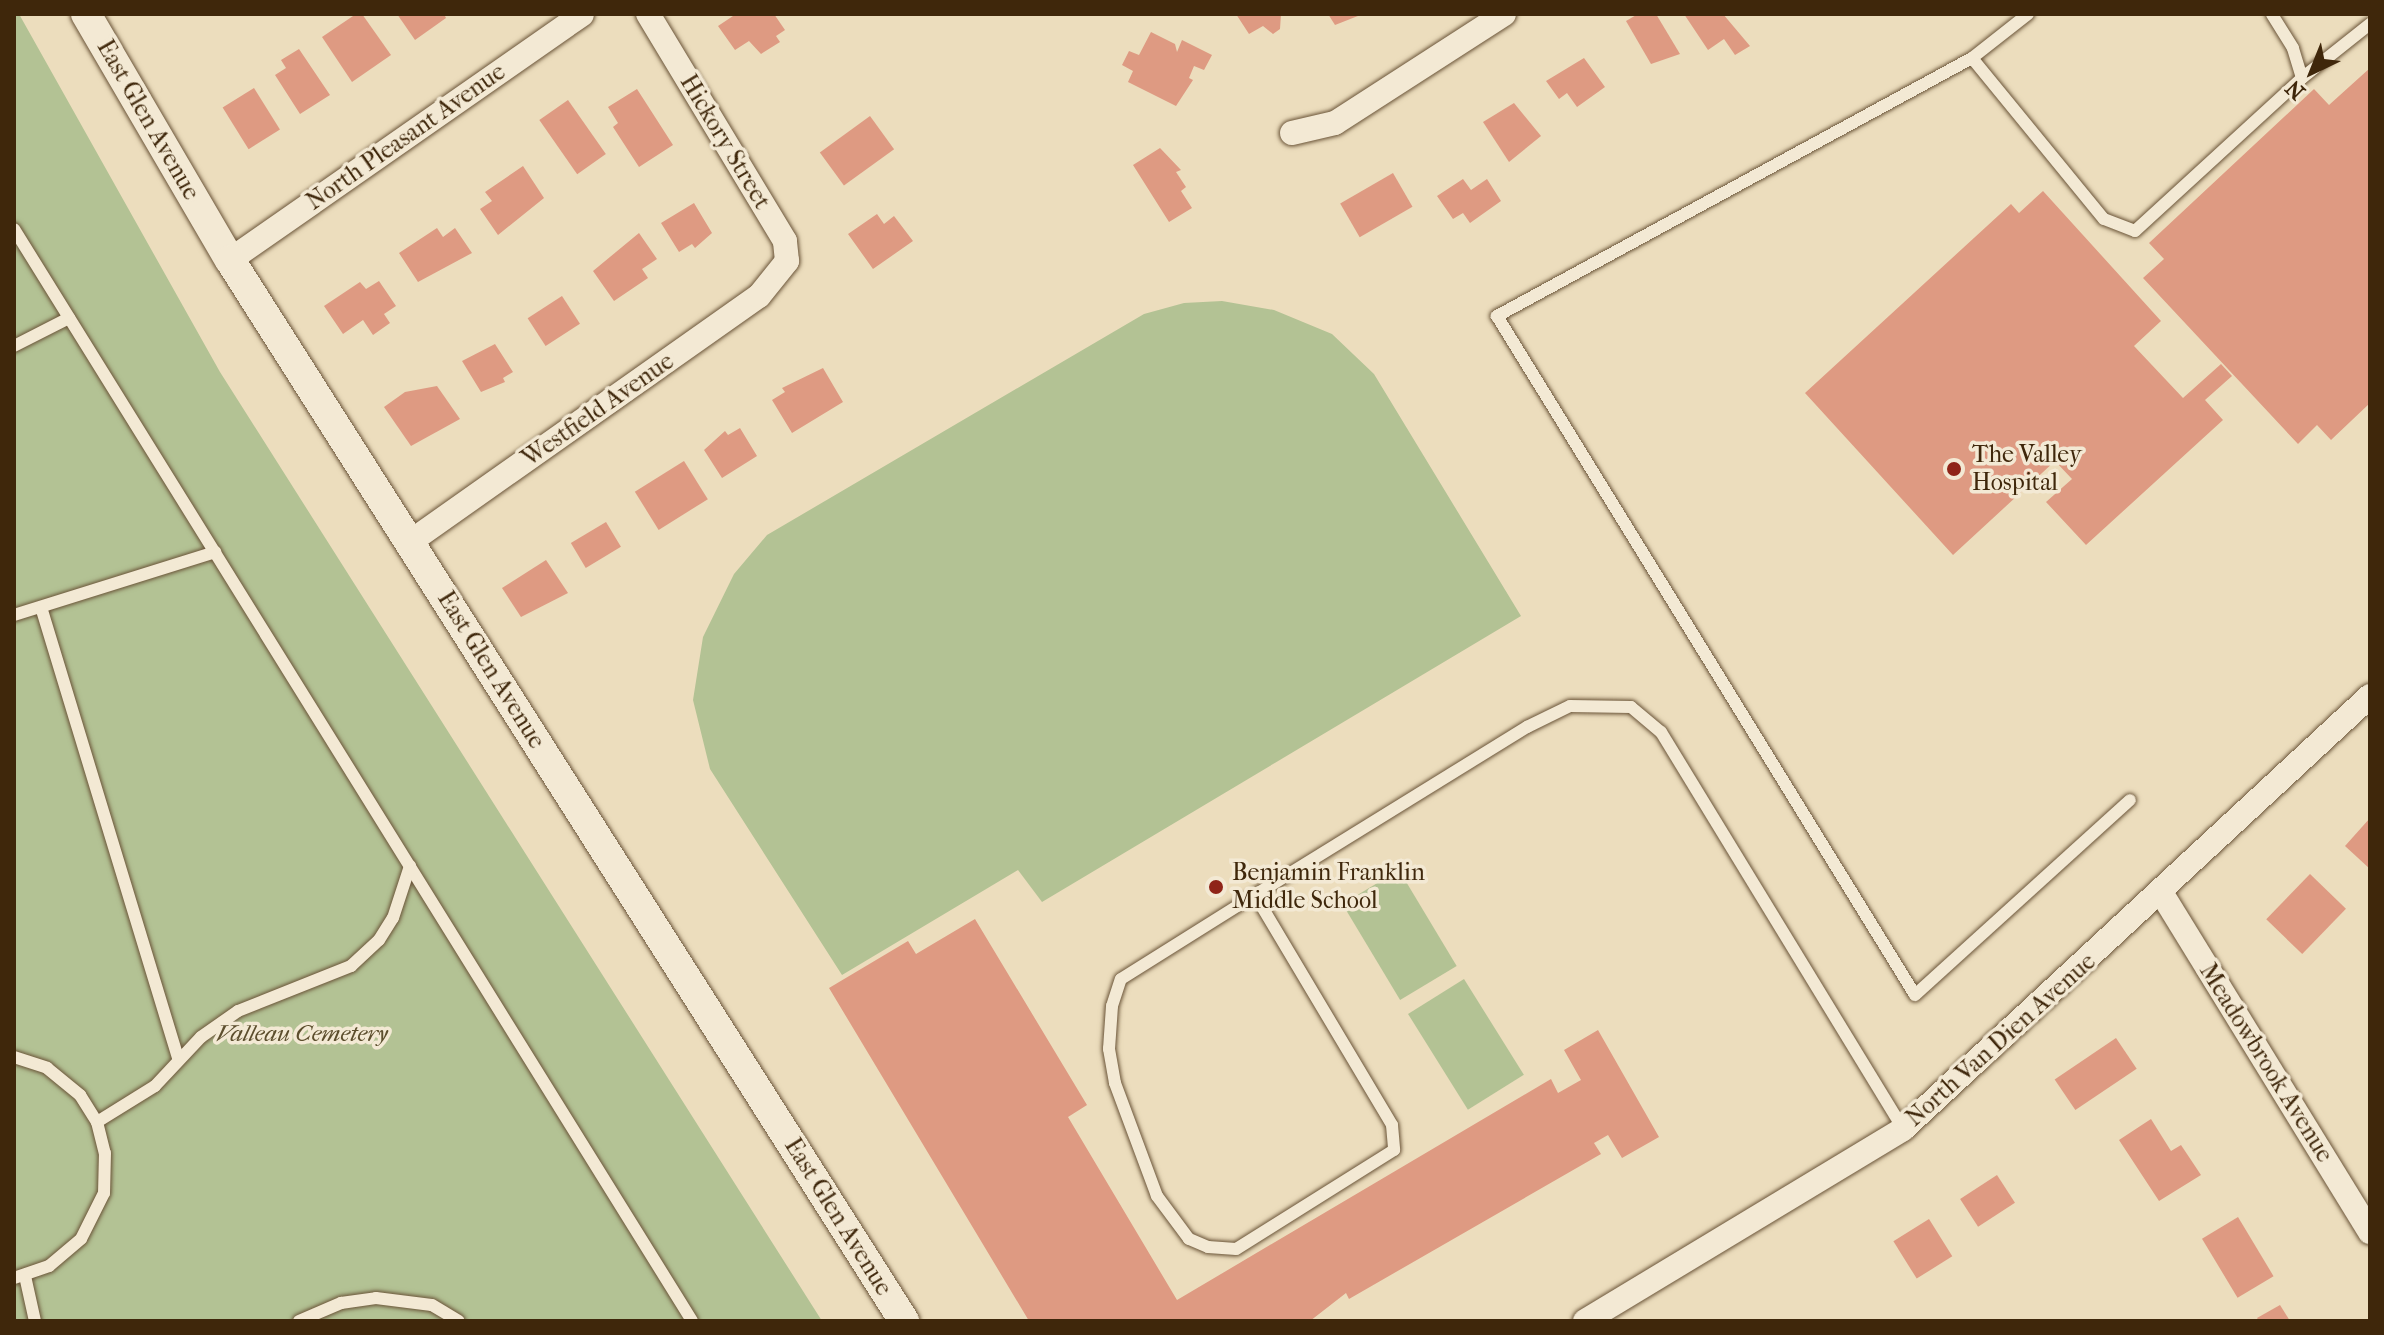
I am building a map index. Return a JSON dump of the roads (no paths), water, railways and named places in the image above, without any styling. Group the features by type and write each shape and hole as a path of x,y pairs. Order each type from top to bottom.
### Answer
{"street":[{"name":"East Glen Avenue","path":"86,14 230,260 904,1321"},
{"name":"North Pleasant Avenue","path":"230,260 582,14"},
{"name":"Hickory Street","path":"648,14 785,241 787,261 781,273"},
{"path":"1292,133 1335,123 1504,14"},
{"name":"Westfield Avenue","path":"410,542 759,296 781,273"},
{"name":"North Van Dien Avenue","path":"1585,1321 1903,1129 2162,894 2370,696"},
{"name":"Meadowbrook Avenue","path":"2162,894 2370,1232"}],"lane":[{"path":"2028,14 1972,58 1497,316 1915,995 2130,800"},
{"path":"2272,14 2293,48 2302,78"},
{"path":"1972,58 2104,219 2135,231 2302,78 2370,24"},
{"path":"14,229 692,1321"},
{"path":"14,346 69,318"},
{"path":"14,615 215,552"},
{"path":"41,607 178,1059"},
{"path":"1255,895 1392,1125 1394,1150 1236,1249 1208,1247 1189,1239 1170,1219 1140,1157 1109,1049 1112,1006 1121,979 1255,895 1527,727 1570,706 1631,707 1661,732 1681,758 1903,1129"},
{"path":"97,1122 155,1086 178,1059 238,1011 351,966 379,940 393,918 410,866"},
{"path":"14,1057 47,1068 80,1095 97,1122 105,1153 104,1193 81,1239 49,1266 20,1277 35,1321"},
{"path":"299,1321 341,1303 376,1298 432,1305 459,1321"}],"place":[{"name":"The Valley Hospital","path":"1954,469"},
{"name":"Benjamin Franklin Middle School","path":"1216,887"}],"park label":[{"name":"Valleau Cemetery","path":"302,1034"}]}
